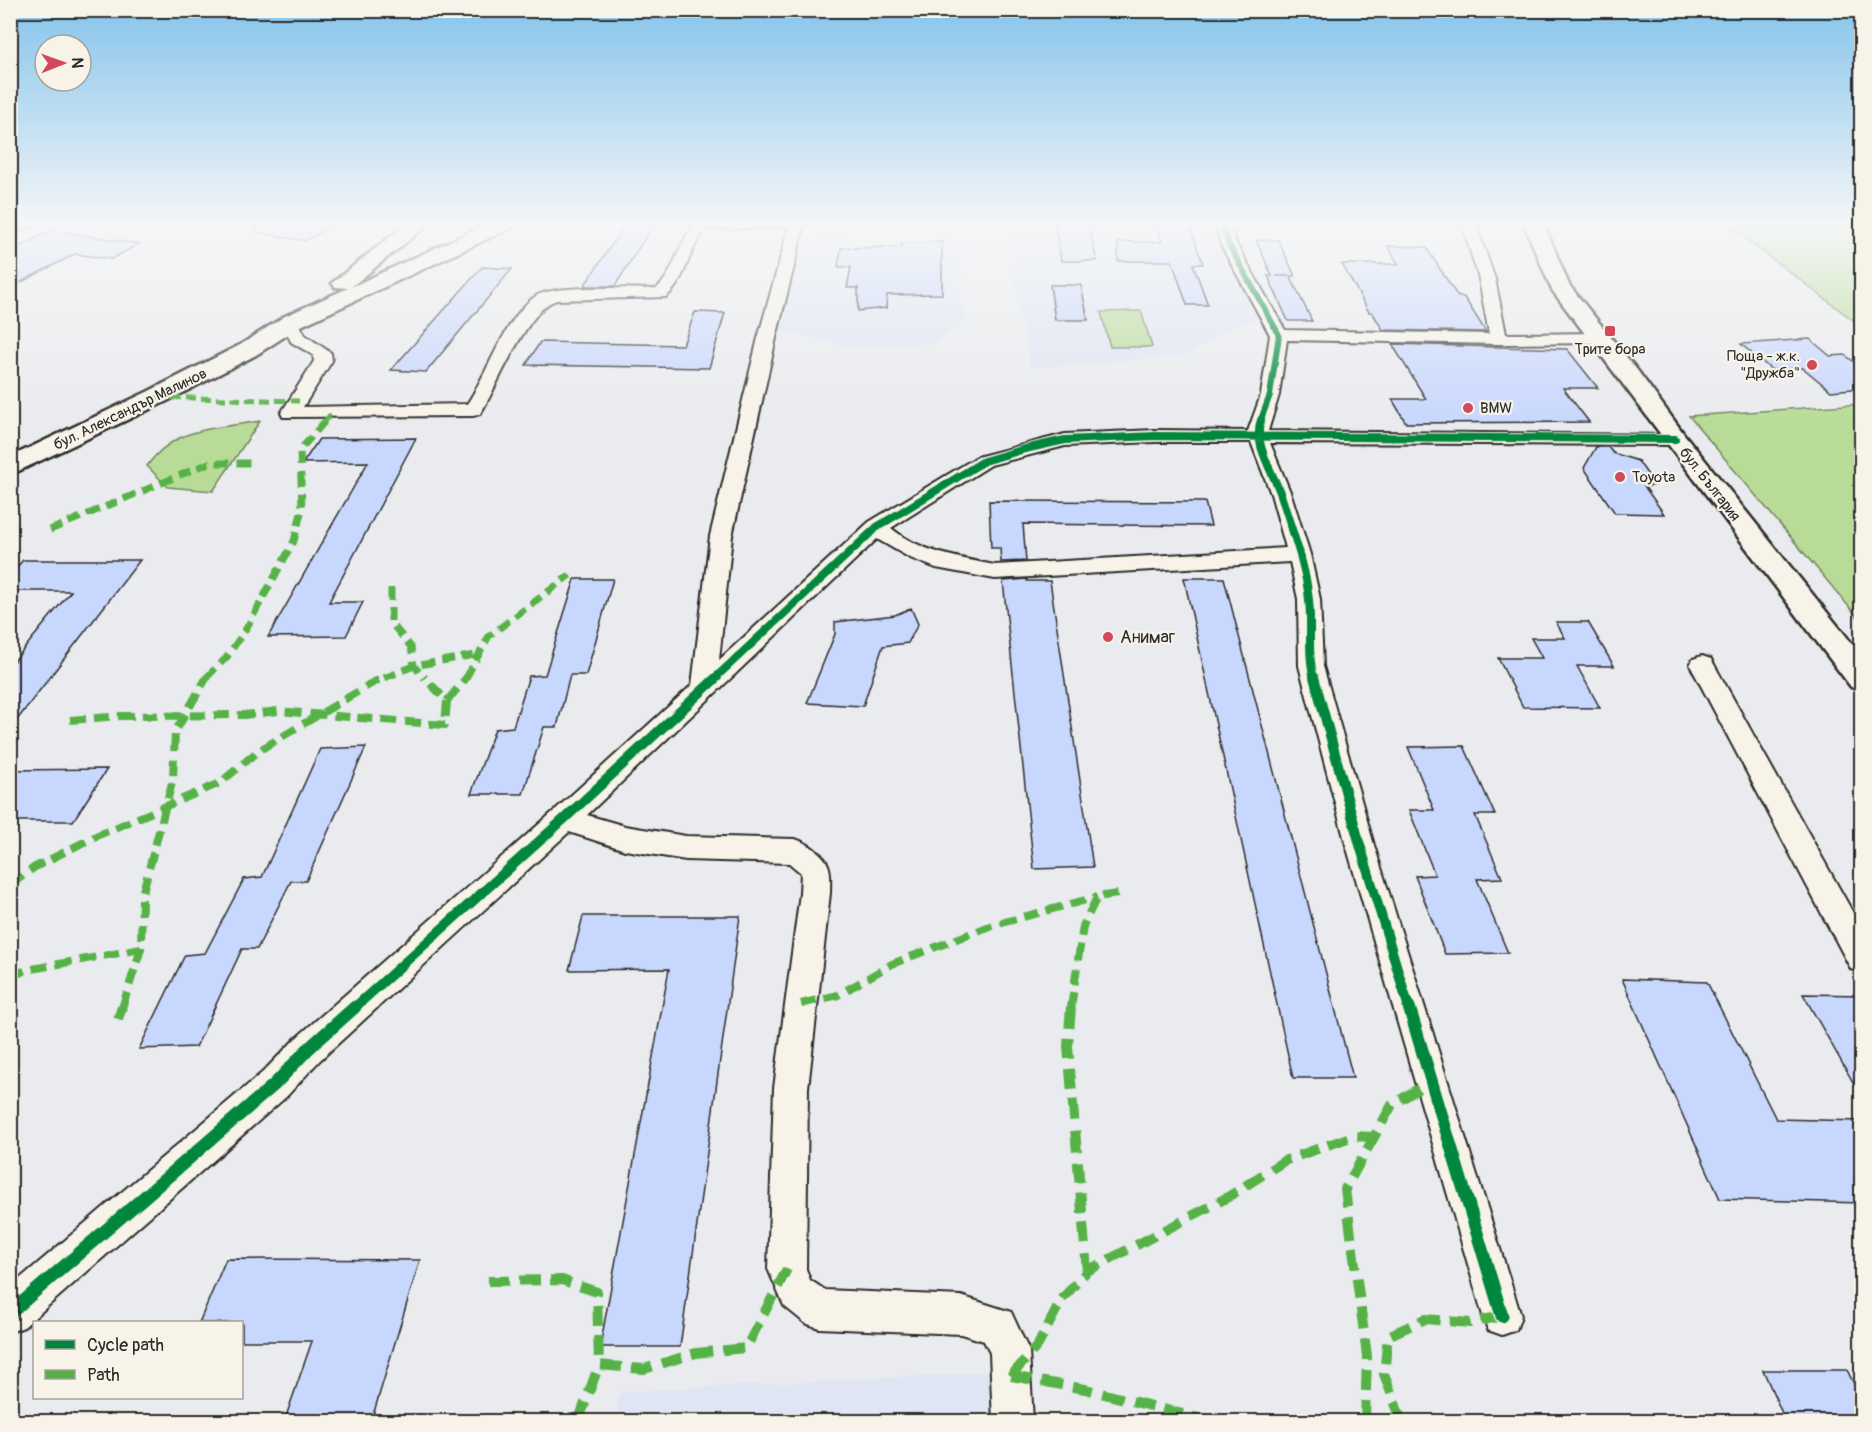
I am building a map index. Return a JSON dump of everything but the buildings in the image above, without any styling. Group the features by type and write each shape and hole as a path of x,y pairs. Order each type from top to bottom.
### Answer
{"street":[{"path":"294,326 339,289"},
{"path":"294,326 370,289"},
{"path":"294,326 379,289"},
{"path":"294,326 297,338 322,353 323,361 290,413 473,410 483,396 526,315 542,299 557,295 660,294 669,289"},
{"path":"704,688 721,536 780,289"},
{"path":"1253,289 1279,335 1270,395 1257,436 1281,494 1299,554 1309,599 1311,666 1360,845 1502,1316"},
{"path":"1489,289 1498,339"},
{"name":"бул. България","path":"1561,289 1862,679"},
{"name":"бул. Александър Малинов","path":"10,466 156,398 294,326"},
{"path":"1279,335 1498,339 1599,338"},
{"path":"10,1313 274,1084 307,1050 564,819 877,527 984,461 1025,449 1077,439 1155,436 1675,439"},
{"path":"877,527 891,539 918,554 944,563 995,572 1299,554"},
{"path":"1702,665 1862,959"},
{"path":"564,819 625,838 686,848 795,851 815,868 815,893 791,1089 787,1269 796,1293 819,1309 961,1315 997,1326 1009,1351 1012,1422"}],"shaded area":[{"path":"788,289 961,289 961,298 968,322 930,344 857,347 778,331"},
{"path":"1014,289 1245,289 1258,319 1236,324 1186,355 1031,368"},
{"path":"994,1372 994,1421 615,1422 620,1392"}],"green space":[{"path":"1812,289 1861,289 1861,326"},
{"path":"1141,311 1152,347 1110,347 1101,312"},
{"path":"1862,404 1861,621 1689,416"},
{"path":"260,421 213,491 168,487 147,466 170,443 183,436 212,428"}],"marked path":[{"path":"156,397 299,401"},
{"path":"118,1019 141,949 142,895 173,779 175,732 203,681 227,657 247,627 294,541 302,509 300,450 332,413"},
{"path":"50,530 209,463 255,463"},
{"path":"447,701 466,678 489,636 570,575"},
{"path":"70,720 121,716 244,715 278,711 445,725 447,701 414,666 411,647 391,623 391,588"},
{"path":"10,885 35,867 96,836 220,783 258,751 374,682 414,666 480,654"},
{"path":"1087,1271 1068,1046 1072,997 1083,926 1097,897 1125,893"},
{"path":"801,1004 838,995 892,964 990,926 1097,897"},
{"path":"10,977 26,970 141,949"},
{"path":"1365,1422 1367,1356 1345,1189 1392,1105 1431,1081"},
{"path":"1011,1376 1038,1345 1062,1299 1087,1271 1228,1197 1284,1161 1353,1136 1374,1137"},
{"path":"488,1281 562,1280 597,1292 599,1365 644,1369 696,1353 746,1348 787,1269"},
{"path":"1402,1422 1384,1374 1388,1336 1425,1319 1470,1323 1502,1316"},
{"path":"578,1422 599,1365"},
{"path":"1011,1376 1085,1389 1214,1422"}],"cycle path":[{"path":"1253,289 1279,335 1270,395 1258,428 1258,436 1281,494 1299,554 1309,599 1311,666 1360,845 1502,1316"},
{"path":"10,1313 275,1084 307,1050 564,819 877,527 984,461 1065,440 1155,436 1675,439"}],"place":[{"name":"Трите бора","path":"1610,331"},
{"name":"Поща - ж.к. \"Дружба\"","path":"1812,365"},
{"name":"BMW","path":"1468,408"},
{"name":"Toyota","path":"1620,477"},
{"name":"Анимаг","path":"1108,637"}]}
